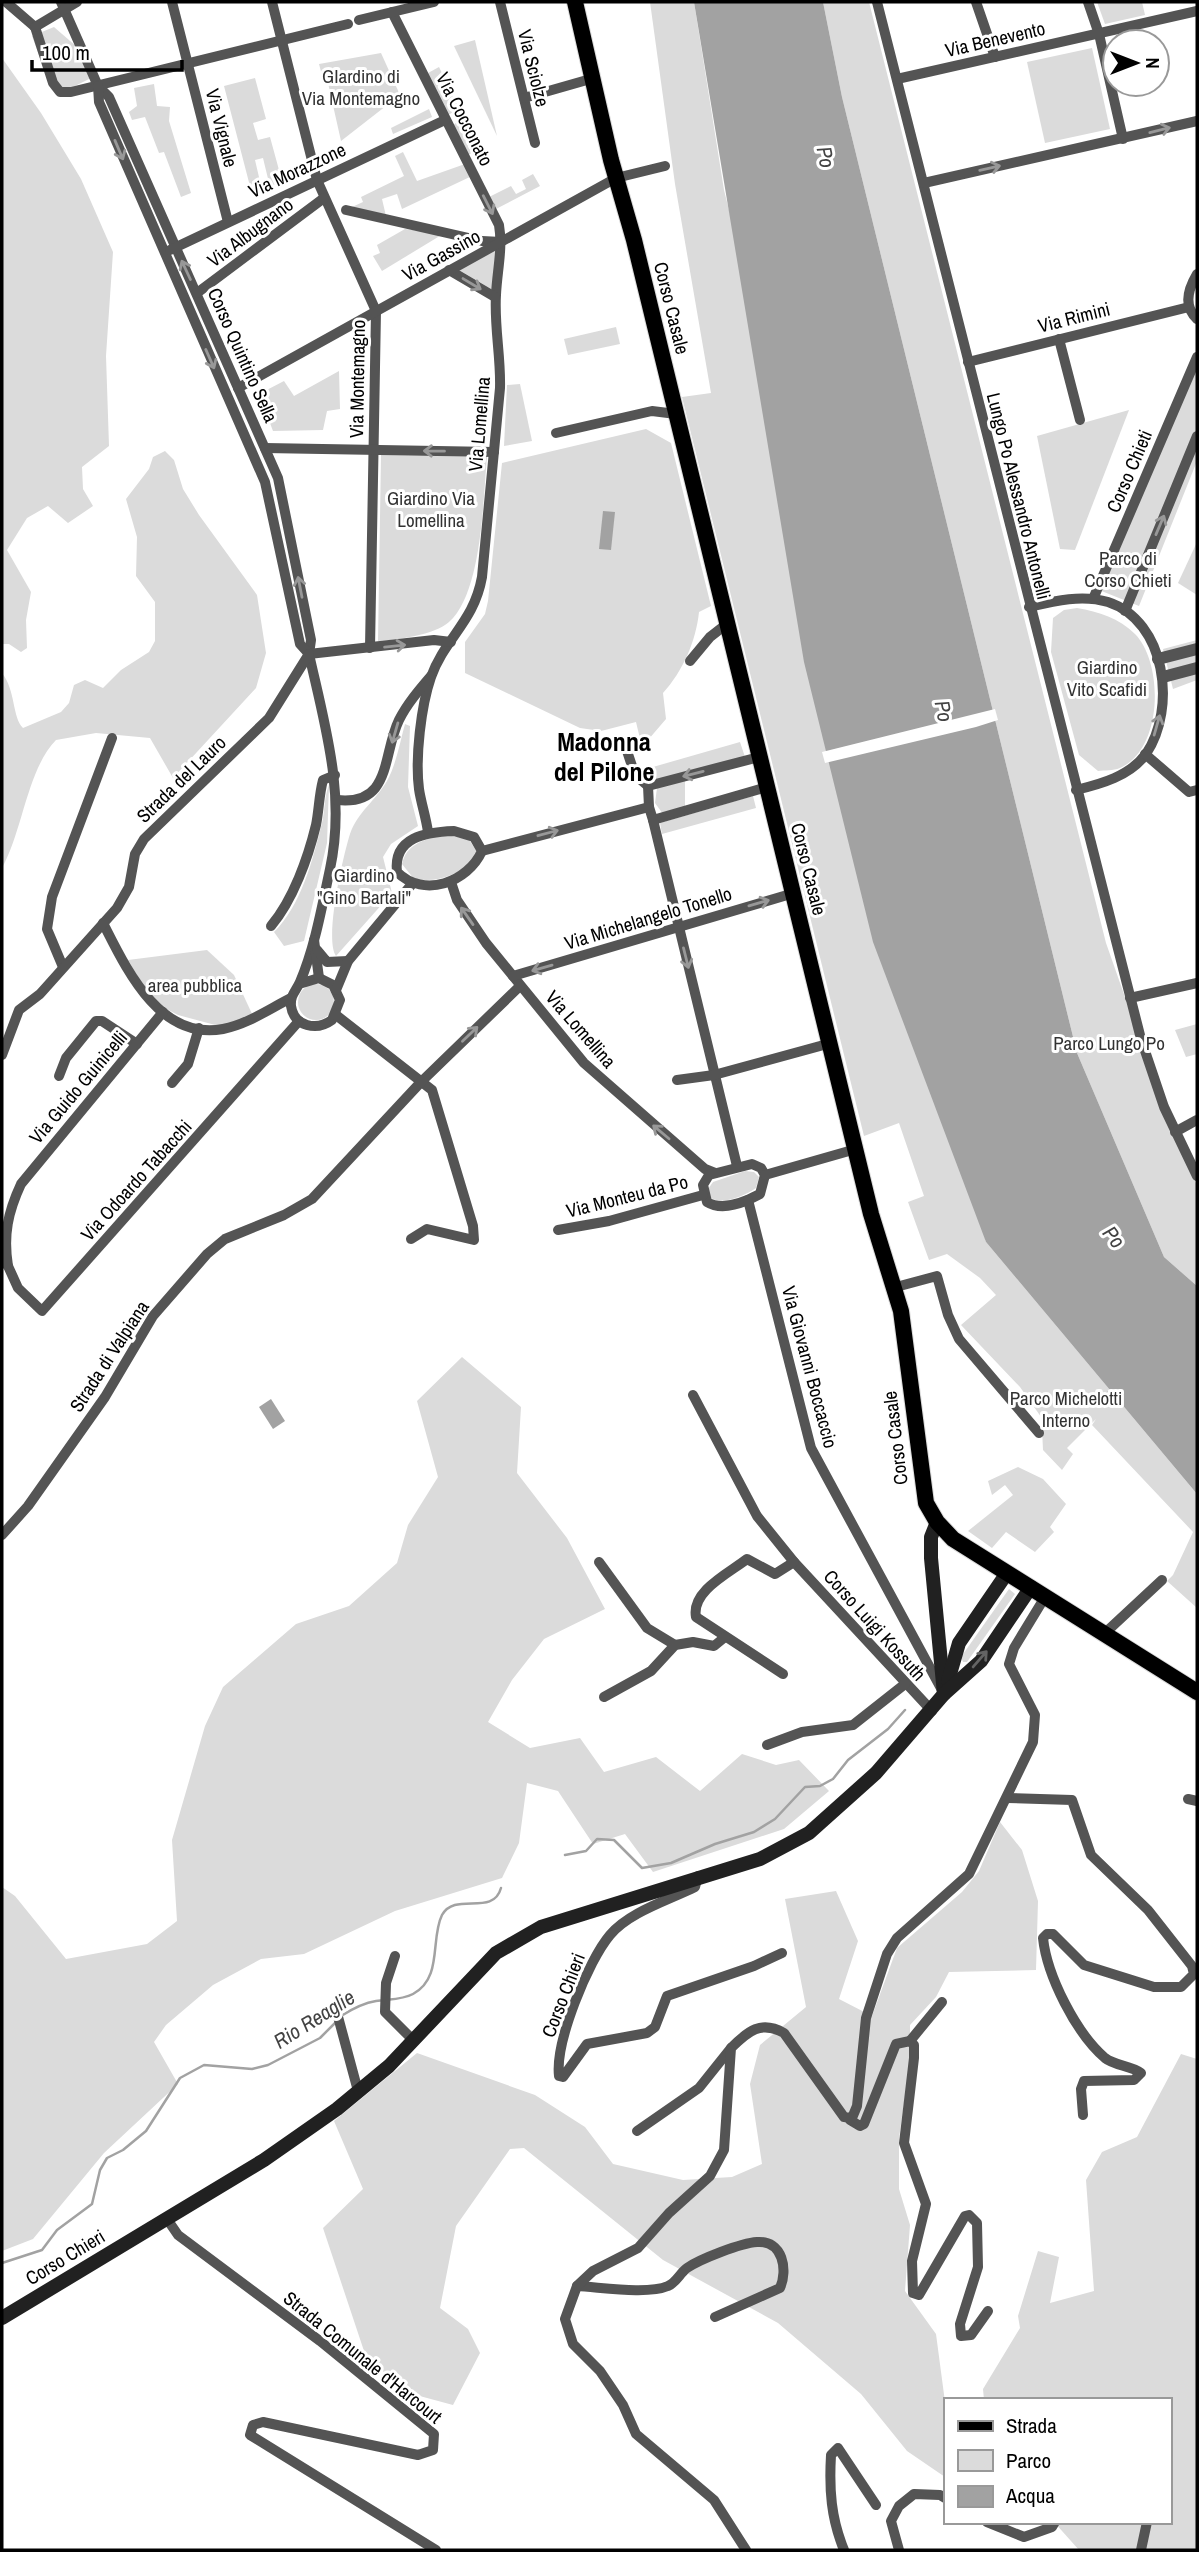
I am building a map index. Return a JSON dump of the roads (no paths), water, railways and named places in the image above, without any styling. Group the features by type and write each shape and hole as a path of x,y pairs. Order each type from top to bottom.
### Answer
{"main road":[{"name":"Corso Casale","path":"575,2 871,1214 896,1287 923,1493 937,1522 953,1539 1197,1692"},
{"path":"937,1522 931,1537 931,1558 944,1694"},
{"path":"944,1694 964,1635 1007,1573"},
{"path":"944,1694 981,1661 1031,1587"},
{"path":"941,1647 964,1635"},
{"name":"Corso Chieri","path":"2,2318 264,2160 358,2091 414,2040 496,1952 517,1938 541,1927 760,1858 809,1833 876,1773 944,1694"}],"street":[{"path":"6,2 35,27 53,83 61,92 98,86 348,24"},
{"path":"35,27 62,5 78,2"},
{"name":"Via Vignale","path":"172,2 228,222"},
{"name":"Via Montemagno","path":"272,2 317,180 376,311 370,648"},
{"path":"359,20 434,2"},
{"name":"Via Sciolze","path":"500,2 535,143"},
{"name":"Lungo Po Alessandro Antonelli","path":"877,2 1130,998 1152,1074 1175,1132 1197,1176"},
{"path":"976,2 995,57"},
{"path":"1088,2 1099,34 1123,139"},
{"name":"Corso Quintino Sella","path":"62,5 98,86 99,102 163,253 265,482 300,644 309,654"},
{"name":"Via Benevento","path":"897,79 1197,11"},
{"name":"Via Cocconato","path":"392,12 499,225 502,242"},
{"path":"524,98 594,78"},
{"name":"Corso Quintino Sella","path":"98,86 109,97 278,478 311,640 309,654 335,775 337,800 331,866 299,984"},
{"name":"Via Morazzone","path":"163,253 445,120"},
{"path":"923,183 1197,121"},
{"name":"Via Gassino","path":"239,388 616,178 665,166"},
{"name":"Via Albugnano","path":"197,293 324,198"},
{"path":"346,210 482,241 502,242"},
{"name":"Via Lomellina","path":"428,832 418,786 421,726 432,676 451,642 468,620 478,599 501,362 495,297 502,242"},
{"path":"449,270 495,297"},
{"path":"1197,274 1191,285 1189,307 1197,319"},
{"name":"Via Rimini","path":"968,362 1189,307"},
{"path":"1059,339 1080,420"},
{"name":"Corso Chieti","path":"1093,599 1197,357"},
{"path":"556,433 652,411 676,414"},
{"path":"1125,611 1197,436"},
{"path":"265,448 494,452"},
{"path":"1029,607 1069,599 1093,599 1125,611 1144,632 1158,659 1163,677 1160,717 1145,754 1127,771 1105,783 1076,790"},
{"path":"690,661 710,637 728,623"},
{"path":"309,654 434,640 451,642"},
{"path":"1158,659 1197,649"},
{"name":"Strada del Lauro","path":"2,1055 19,1010 40,994 117,908 128,887 135,854 144,839 269,718 309,654"},
{"path":"1163,677 1197,668"},
{"path":"337,800 355,802 367,798 379,782 398,722 414,696 432,676"},
{"path":"63,967 47,929 52,897 112,738"},
{"path":"624,742 635,775 648,786 649,807 737,1166"},
{"path":"1145,754 1189,792 1197,790"},
{"path":"648,786 759,757"},
{"path":"271,926 282,913 301,867 315,826 323,780 335,775"},
{"path":"653,820 767,787"},
{"path":"482,850 649,807"},
{"path":"454,831 474,837 482,850 475,866 451,882 412,884 397,872 396,860 400,849 428,832 454,831"},
{"name":"Via Lomellina","path":"451,882 457,900 520,986 584,1063 619,1097 705,1169 715,1173"},
{"path":"103,923 137,986 152,1004 177,1021 199,1028 220,1030 237,1025 291,998 299,984 323,979 346,963 412,884"},
{"name":"Via Michelangelo Tonello","path":"513,976 793,893"},
{"path":"291,998 292,1011 299,1021 319,1027 336,1015 340,1000 336,990 323,979 314,936"},
{"path":"315,947 327,962 346,963"},
{"path":"336,990 346,963"},
{"path":"1130,998 1197,983"},
{"path":"421,1082 520,986"},
{"name":"Via Guido Guinicelli","path":"5,1263 8,1211 21,1184 163,1012"},
{"path":"336,1015 432,1090 441,1114 457,1179 473,1226 474,1240 427,1228 411,1239"},
{"path":"59,1076 66,1058 96,1021 102,1021 137,1044"},
{"name":"Via Odoardo Tabacchi","path":"5,1263 18,1288 42,1311 299,1021"},
{"path":"172,1083 188,1064 199,1028"},
{"path":"677,1080 714,1075 831,1043"},
{"name":"Strada di Valpiana","path":"2,1535 28,1506 105,1397 153,1316 207,1254 225,1239 284,1215 312,1199 421,1082"},
{"path":"1175,1132 1197,1120"},
{"path":"765,1175 856,1149"},
{"path":"752,1164 761,1168 765,1175 760,1194 748,1200 715,1207 704,1195 703,1185 715,1173 737,1166 752,1164"},
{"name":"Via Monteu da Po","path":"558,1230 609,1221 704,1195"},
{"name":"Via Giovanni Boccaccio","path":"748,1200 811,1448 916,1647 944,1694"},
{"path":"896,1287 937,1276 948,1315 959,1339 1038,1433"},
{"name":"Corso Luigi Kossuth","path":"693,1395 757,1516 794,1562 905,1685 932,1711"},
{"path":"783,1674 696,1617 694,1608 700,1595 747,1559 775,1574 794,1562"},
{"path":"599,1562 647,1628 675,1645"},
{"path":"1105,1633 1162,1580"},
{"path":"849,2120 856,2113 866,2018 887,1954 897,1938 963,1883 1033,1742 1036,1724 1030,1700 1010,1670 1010,1657 1045,1597"},
{"path":"604,1697 651,1671 675,1645 693,1642 714,1646 726,1637"},
{"path":"916,1647 941,1647"},
{"path":"767,1745 802,1732 853,1725 905,1685"},
{"path":"1007,1798 1072,1800 1091,1855 1148,1910 1192,1966 1194,1974 1181,1987 1154,1987 1084,1965 1053,1934 1047,1934 1043,1938 1046,1961 1064,2005 1106,2059 1141,2073 1134,2080 1084,2081 1083,2115"},
{"name":"Corso Chieri","path":"698,1877 695,1887 631,1919 611,1934 575,2004 563,2043 559,2076 563,2077 587,2044 647,2033 655,2026 667,1996 754,1966 782,1953"},
{"path":"395,1956 384,1995 385,2012 414,2040"},
{"path":"637,2131 699,2088 731,2048 747,2032 760,2026 772,2026 785,2033 844,2117 860,2126 864,2124 896,2044 910,2041 942,2003"},
{"path":"337,2013 358,2091"},
{"path":"910,2041 914,2045 914,2058 904,2143 926,2204 912,2261 913,2293 919,2295 965,2217 969,2215 977,2223 979,2258 960,2323 961,2336 971,2335 988,2311"},
{"path":"731,2048 724,2150 710,2176 669,2213 638,2248 593,2271 577,2286 565,2319 573,2344 600,2371 623,2405 636,2434 715,2500 746,2550"},
{"name":"Strada Comunale d'Harcourt","path":"167,2219 178,2235 320,2341 434,2434 436,2442 433,2450 418,2455 262,2423 253,2425 250,2435 436,2550"},
{"path":"577,2286 654,2289 670,2286 687,2268 748,2243 761,2241 772,2245 784,2265 785,2277 780,2288 715,2317"},
{"path":"844,2550 836,2530 829,2495 831,2455 838,2448 876,2505"},
{"path":"899,2550 891,2521 899,2506 914,2494 944,2497"},
{"path":"992,2524 1024,2537 1054,2524"},
{"path":"1141,2550 1147,2524"}],"water":[{"name":"Po","path":"694,2 823,2 842,97 1077,1053 1164,1257 1197,1286 1197,1494 986,1242 873,942 804,662"},
{"path":"603,511 615,512 611,550 599,549"},
{"path":"271,1399 285,1421 273,1429 259,1407"}],"waterway":[{"name":"Rio Reaglie","path":"1102,1397 1113,1389"},
{"name":"Rio Reaglie","path":"565,1855 586,1851 597,1839 614,1840 642,1868 671,1863 715,1844 754,1832 775,1819 805,1787 820,1786 833,1779 848,1760 888,1729 905,1710"},
{"name":"Rio Reaglie","path":"341,2016 367,2003 409,1996 422,1987 432,1968 442,1915 448,1908 456,1905 490,1901 497,1897 501,1888"},
{"name":"Rio Reaglie","path":"2,2263 42,2250 57,2230 92,2204 100,2170 107,2158 123,2150 146,2131 180,2078 204,2065 252,2069 268,2065 320,2038 337,2021"}],"district":[{"name":"Madonna del Pilone","path":"604,756"}],"park label":[{"name":"GIardino di Via Montemagno","path":"361,87"},
{"name":"Giardino Via Lomellina","path":"431,509"},
{"name":"Parco di Corso Chieti","path":"1128,569"},
{"name":"Giardino Vito Scafidi","path":"1107,678"},
{"name":"Giardino \"Gino Bartali\"","path":"364,886"},
{"name":"area pubblica","path":"195,985"},
{"name":"Parco Lungo Po","path":"1109,1043"},
{"name":"Parco Michelotti Interno","path":"1066,1409"}]}
